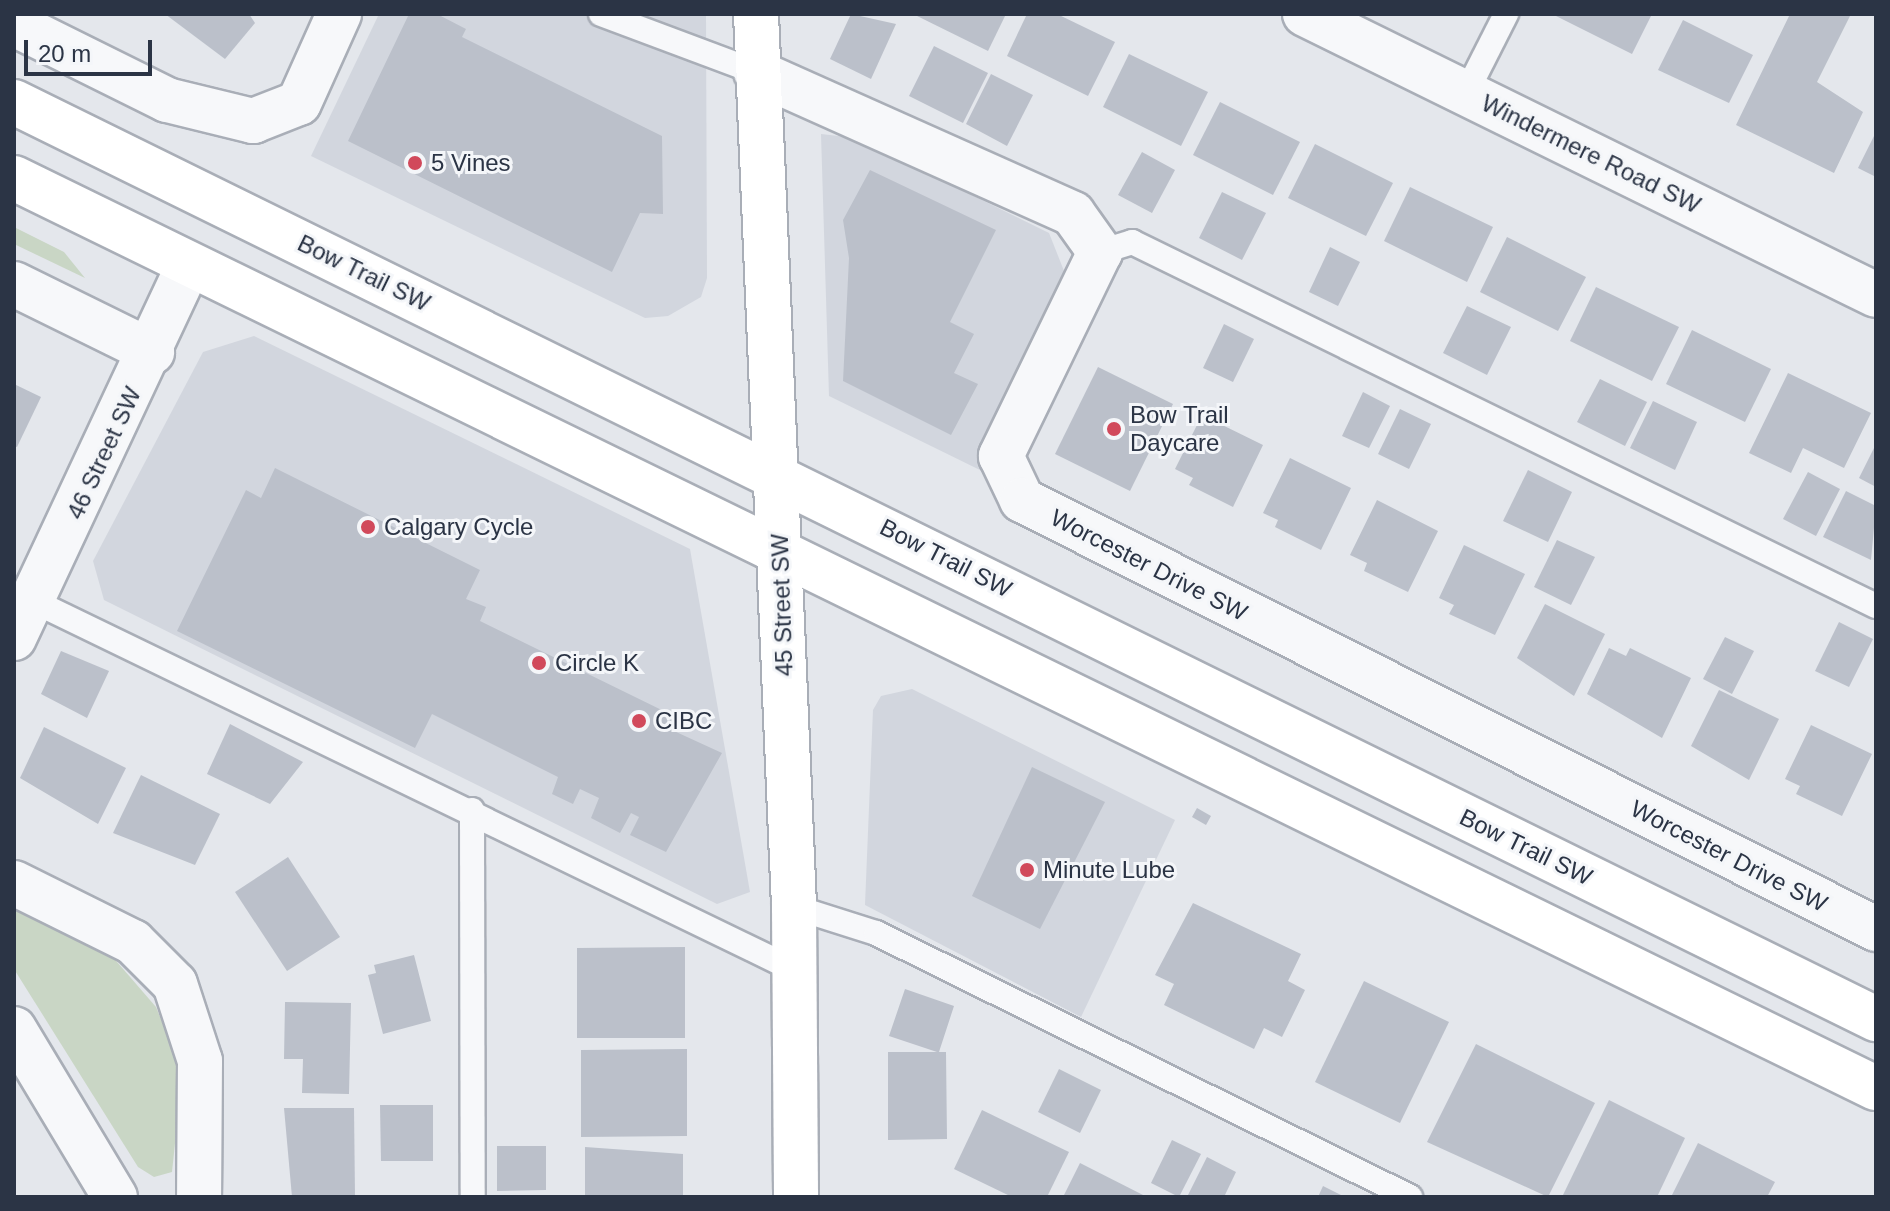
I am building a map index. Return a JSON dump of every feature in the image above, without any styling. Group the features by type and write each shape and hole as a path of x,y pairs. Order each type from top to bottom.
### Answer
{"main road":[{"name":"45 Street SW","path":"756,14 774,472 782,558 794,907 796,1197"},
{"name":"Bow Trail SW","path":"14,102 774,472 1876,1019"},
{"path":"14,178 782,558 1876,1088"}],"street":[{"path":"14,24 167,100 253,121 299,103 339,14"},
{"name":"Windermere Road SW","path":"1305,14 1876,295"},
{"path":"756,72 1073,214 1100,252"},
{"name":"Worcester Drive SW","path":"1100,252 1055,354 1001,456 1022,500 1876,929"},
{"name":"46 Street SW","path":"21,610 152,352 189,265"},
{"path":"14,284 152,352"},
{"path":"14,883 133,942 175,984 200,1061 199,1197"},
{"path":"14,1029 115,1197"}],"lane":[{"path":"601,14 756,72"},
{"path":"1466,93 1506,14"},
{"path":"1100,252 1132,242 1876,606"},
{"path":"21,610 472,810 795,970"},
{"path":"472,810 473,1197"},
{"path":"794,907 876,933 1410,1197"}],"shaded area":[{"path":"379,14 706,14 707,278 701,297 668,316 645,318 311,156"},
{"path":"821,134 856,138 1049,233 1068,281 980,470 829,396"},
{"path":"254,336 690,549 750,892 717,904 104,600 93,561 203,352"},
{"path":"912,689 1175,820 1081,1017 865,905 873,710 881,696"}],"green space":[{"path":"14,227 64,252 85,278 14,244"},
{"path":"14,906 111,955 156,1007 174,1051 180,1096 172,1172 154,1177 138,1167 14,969"}],"building":[{"path":"165,14 249,14 255,23 225,59"},
{"path":"409,14 437,14 466,29 462,37 662,136 663,214 640,213 612,272 348,141"},
{"path":"851,14 896,24 871,79 830,59"},
{"path":"913,14 1006,14 988,51"},
{"path":"1027,14 1057,14 1115,42 1088,96 1007,56"},
{"path":"1552,14 1652,14 1632,54"},
{"path":"1790,14 1851,14 1817,82 1863,112 1834,173 1736,125"},
{"path":"1683,20 1753,55 1729,103 1658,70"},
{"path":"934,46 988,73 963,123 909,96"},
{"path":"1129,54 1208,92 1181,146 1103,107"},
{"path":"991,74 1033,95 1007,146 966,124"},
{"path":"1220,102 1300,142 1273,195 1193,155"},
{"path":"1876,132 1876,177 1858,168"},
{"path":"1315,144 1393,183 1366,236 1288,198"},
{"path":"1142,152 1175,170 1152,213 1118,195"},
{"path":"870,170 996,230 950,322 974,334 954,373 978,384 951,435 843,381 849,258 843,220"},
{"path":"1410,187 1493,227 1467,282 1384,241"},
{"path":"1222,192 1266,213 1242,260 1199,238"},
{"path":"1507,237 1586,277 1558,331 1480,292"},
{"path":"1330,247 1360,262 1338,306 1309,292"},
{"path":"1596,287 1679,327 1652,381 1570,341"},
{"path":"1467,306 1511,327 1487,375 1443,353"},
{"path":"1224,324 1254,339 1233,382 1203,368"},
{"path":"1692,330 1771,369 1745,422 1666,384"},
{"name":"Bow Trail Daycare","path":"1098,367 1173,404 1130,491 1055,454"},
{"path":"1788,373 1871,413 1844,468 1803,448 1791,473 1749,453"},
{"path":"1600,379 1647,402 1625,446 1577,422"},
{"path":"14,384 41,397 17,447 14,446"},
{"path":"1363,392 1390,406 1369,448 1342,436"},
{"path":"1653,401 1697,422 1675,470 1630,448"},
{"path":"1400,409 1431,424 1409,469 1378,454"},
{"path":"1202,415 1263,445 1233,507 1189,485 1193,478 1175,469"},
{"path":"1876,444 1876,487 1859,478"},
{"path":"1290,458 1351,488 1321,550 1275,527 1278,520 1263,513"},
{"path":"275,468 480,570 466,599 486,607 480,621 680,719 674,731 722,753 666,852 630,835 639,817 631,813 620,833 591,818 599,798 580,789 573,804 552,794 558,777 432,714 415,748 177,631 246,490 261,498"},
{"path":"1528,470 1572,492 1548,542 1503,521"},
{"path":"1808,472 1840,489 1816,536 1783,519"},
{"path":"1846,491 1876,506 1871,560 1823,537"},
{"path":"1377,500 1438,531 1408,592 1364,571 1367,563 1350,555"},
{"path":"1557,540 1595,557 1571,605 1534,587"},
{"path":"1464,545 1525,574 1495,635 1449,614 1454,605 1439,598"},
{"path":"1545,604 1605,634 1574,696 1517,658"},
{"path":"1839,622 1873,639 1849,687 1815,671"},
{"path":"1725,637 1754,651 1732,694 1703,679"},
{"path":"1609,648 1626,656 1630,648 1691,678 1662,738 1587,694"},
{"path":"61,651 109,671 87,718 41,694"},
{"path":"1719,690 1779,719 1749,780 1691,746"},
{"path":"230,724 303,762 270,804 207,774"},
{"path":"1811,725 1872,754 1842,816 1796,794 1800,786 1785,779"},
{"path":"44,727 126,768 98,824 20,778"},
{"name":"Minute Lube","path":"1032,767 1105,802 1040,929 972,896"},
{"path":"141,775 220,814 195,865 113,833"},
{"path":"1197,808 1211,816 1206,825 1192,817"},
{"path":"288,857 340,937 287,971 235,892"},
{"path":"1193,903 1301,954 1288,981 1305,990 1282,1037 1264,1028 1254,1049 1164,1005 1174,984 1155,975"},
{"path":"685,947 685,1038 577,1038 577,948"},
{"path":"414,955 431,1021 383,1034 368,975 376,973 374,965"},
{"path":"1364,981 1449,1022 1400,1123 1315,1082"},
{"path":"905,989 954,1006 939,1052 946,1052 947,1139 888,1140 888,1052 937,1052 889,1036"},
{"path":"285,1002 351,1003 349,1094 302,1093 303,1059 284,1059"},
{"path":"1476,1044 1595,1103 1548,1197 1427,1142"},
{"path":"687,1049 687,1136 581,1137 581,1050"},
{"path":"1059,1069 1101,1090 1080,1133 1038,1112"},
{"path":"1609,1100 1685,1138 1657,1197 1563,1195"},
{"path":"380,1105 433,1105 433,1161 381,1161"},
{"path":"284,1108 354,1108 355,1197 292,1197"},
{"path":"982,1110 1069,1152 1047,1197 1012,1197 954,1169"},
{"path":"1172,1140 1201,1154 1179,1197 1151,1183"},
{"path":"1698,1143 1775,1182 1767,1197 1671,1197"},
{"path":"497,1146 546,1146 546,1190 497,1191"},
{"path":"585,1147 683,1154 683,1197 585,1197"},
{"path":"1207,1157 1236,1172 1224,1197 1187,1197"},
{"path":"1080,1163 1147,1197 1063,1197"},
{"path":"1323,1186 1345,1197 1318,1197"}],"place":[{"name":"5 Vines","path":"415,163"},
{"name":"Bow Trail Daycare","path":"1114,429"},
{"name":"Calgary Cycle","path":"368,527"},
{"name":"Circle K","path":"539,663"},
{"name":"CIBC","path":"639,721"},
{"name":"Minute Lube","path":"1027,870"}]}
